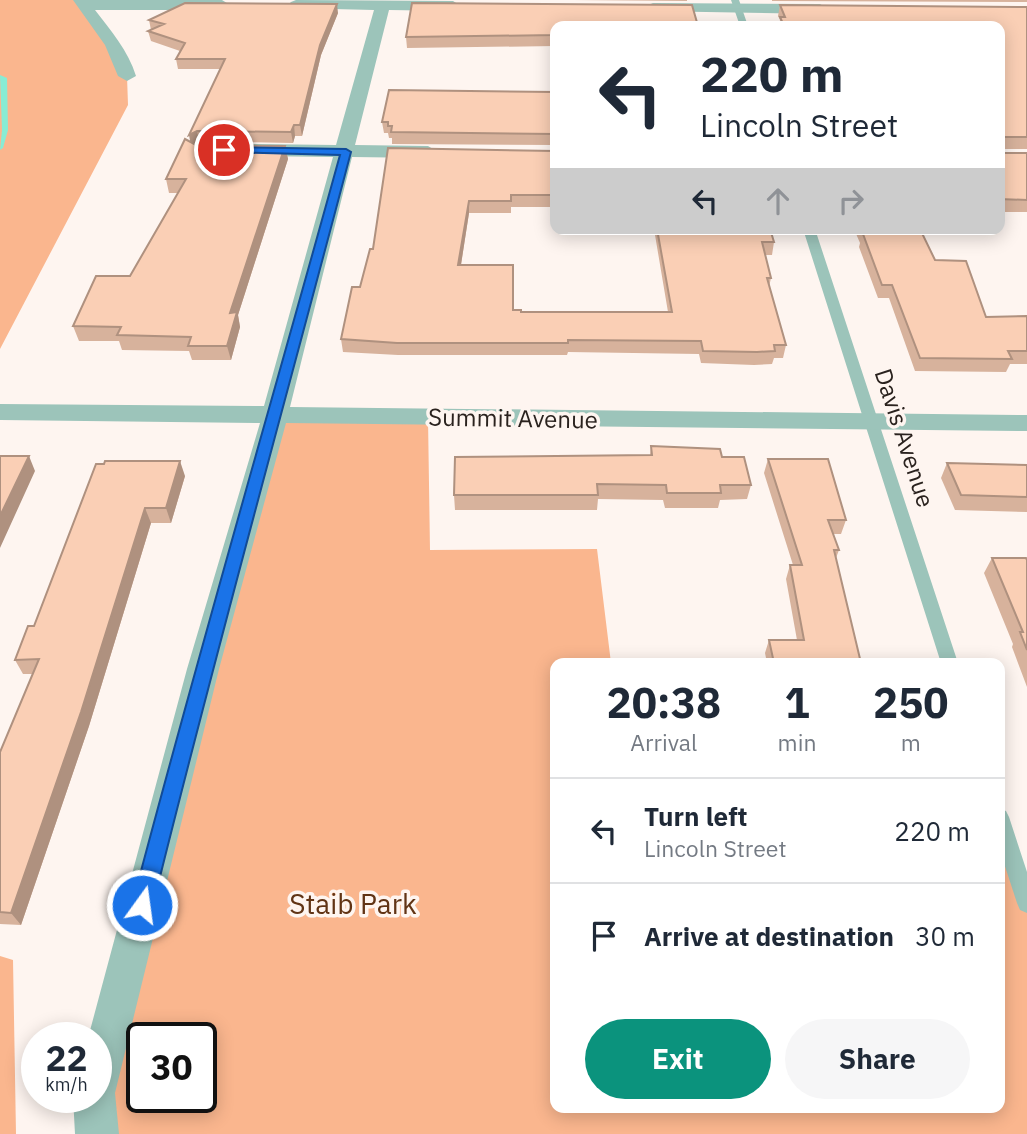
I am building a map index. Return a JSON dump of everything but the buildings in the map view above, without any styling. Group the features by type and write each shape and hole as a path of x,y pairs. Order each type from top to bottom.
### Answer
{"street":[{"path":"82,2 233,5"},
{"path":"82,2 115,44 124,62 127,76"},
{"path":"112,1024 203,669 275,415 383,3"},
{"path":"274,5 383,3 464,6"},
{"path":"642,7 736,4 834,9"},
{"path":"226,150 445,152"},
{"name":"Summit Avenue","path":"0,412 1027,423"},
{"path":"95,1113 96,1134"}],"lane":[{"path":"736,4 742,21"},
{"name":"Davis Avenue","path":"811,235 948,658"},
{"path":"1005,835 1027,903"}],"green space":[{"path":"0,0 81,0 127,76 128,105 0,349"},
{"name":"Staib Park","path":"275,415 428,418 430,550 597,549 610,658 550,658 550,1113 1005,1113 1005,835 1027,902 1027,1134 97,1134 102,1113 112,1113 112,1073"},
{"path":"0,956 13,960 16,1134 0,1134"}],"waterway":[{"path":"0,77 4,78 5,130 0,148"}],"route":[{"path":"142,905 203,669 346,152 224,150"}]}
